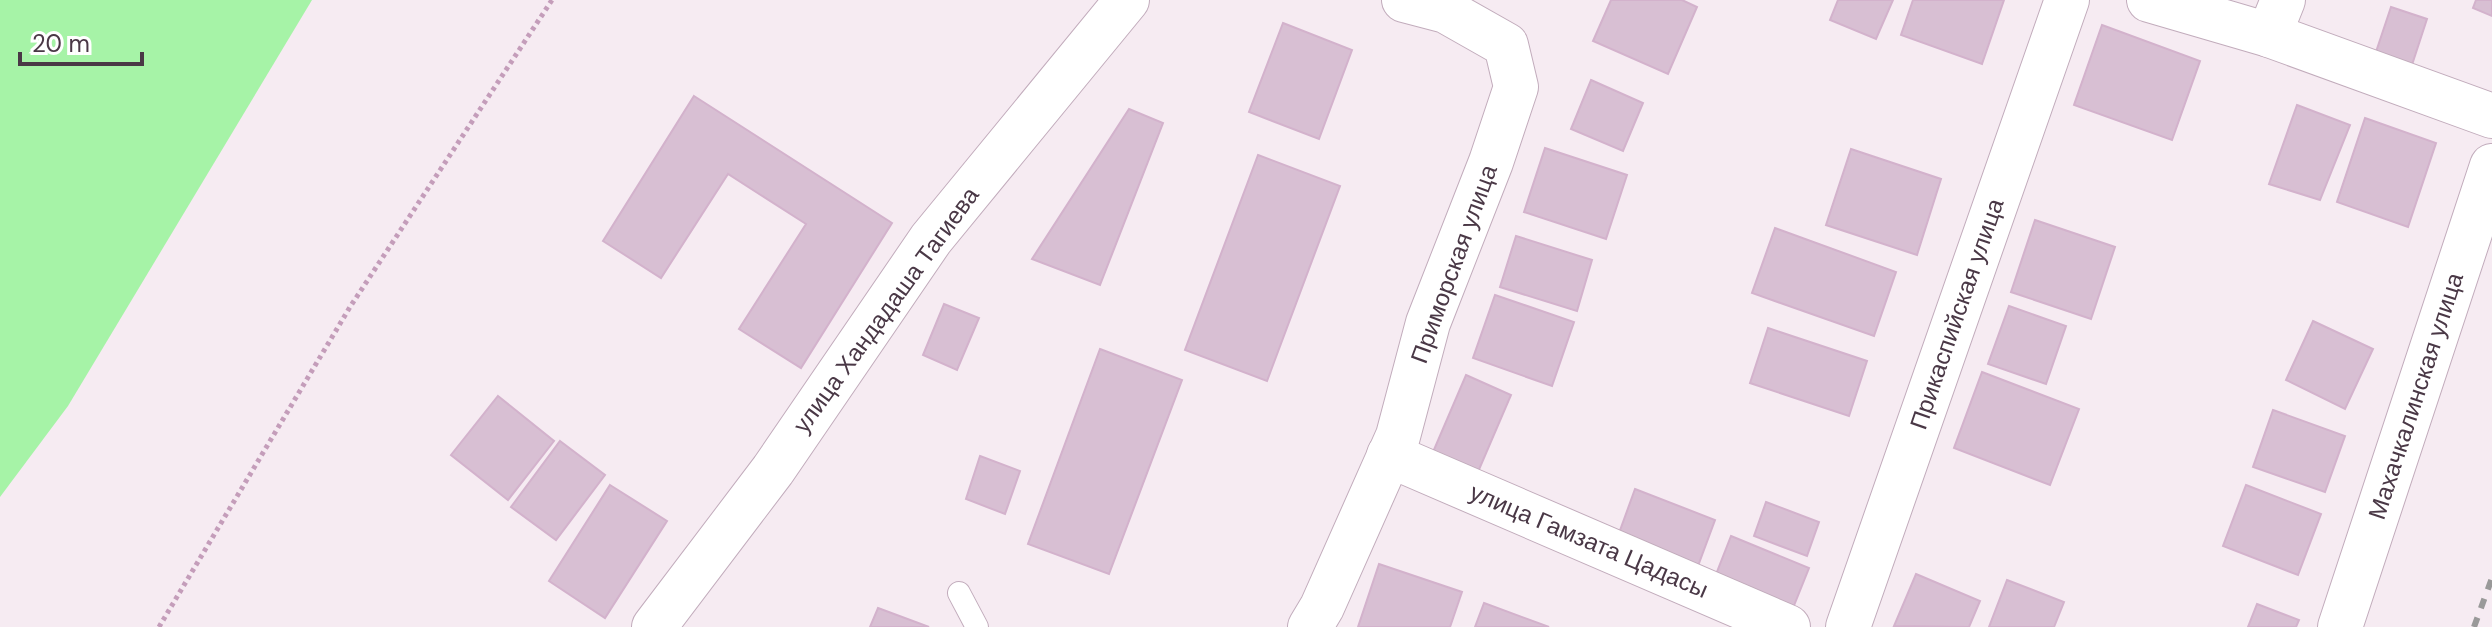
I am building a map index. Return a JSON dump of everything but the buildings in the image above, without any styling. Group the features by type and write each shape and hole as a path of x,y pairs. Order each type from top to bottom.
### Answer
{"street":[{"name":"улица Хандадаша Тагиева","path":"651,627 768,467 931,232 1120,0"},
{"name":"улица Хандадаша Тагиева","path":"651,627 773,470 931,239 1127,0"},
{"name":"Приморская улица","path":"1310,627 1322,607 1398,436 1428,323 1491,162 1516,87 1506,45 1446,11 1404,0"},
{"name":"Прикаспийская улица","path":"1848,627 2067,0"},
{"path":"2149,0 2276,17 2492,116"},
{"name":"Махачкалинская улица","path":"2340,627 2492,166"},
{"name":"улица Гамзата Цадасы","path":"1389,455 1788,627"}],"lane":[{"path":"959,593 977,627"}],"path":[{"path":"159,627 350,307 552,0"}],"shaded area":[{"path":"0,0 312,0 68,406 0,497"}],"railway":[{"path":"2474,627 2492,578"}]}
